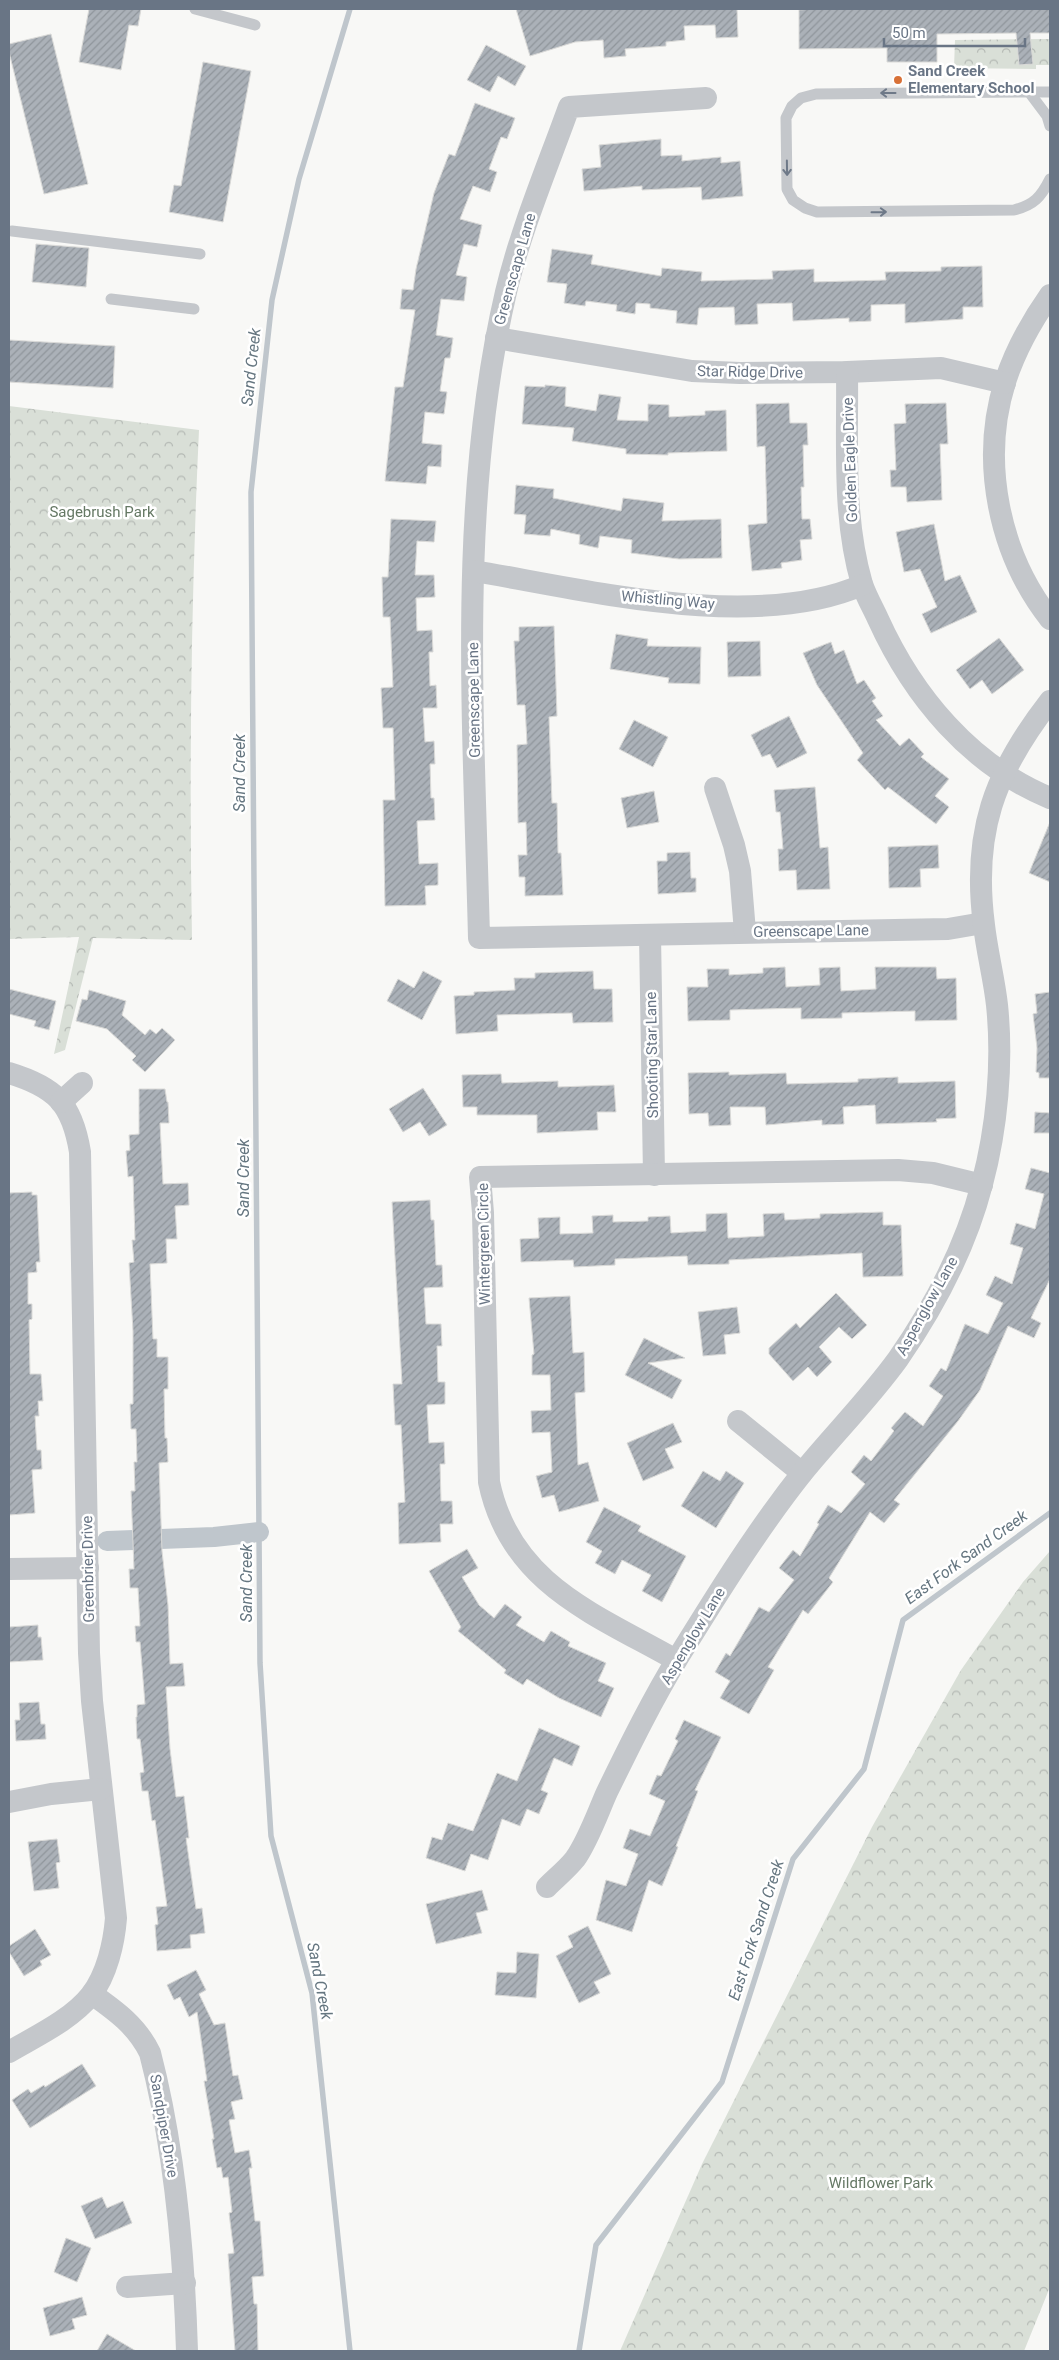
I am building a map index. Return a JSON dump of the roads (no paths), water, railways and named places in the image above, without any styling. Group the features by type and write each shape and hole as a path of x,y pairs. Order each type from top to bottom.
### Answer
{"street":[{"name":"Greenscape Lane","path":"706,98 569,107 518,247 496,338 482,437 474,571 473,664 479,938 948,929 983,923"},
{"path":"1050,295 1019,345 1005,383 998,416 994,463 998,502 1014,558 1027,585 1050,619"},
{"name":"Star Ridge Drive","path":"496,338 692,371 740,374 941,368 1005,383"},
{"name":"Golden Eagle Drive","path":"847,372 850,507 862,585 890,644 924,699 953,733 1002,774 1050,798"},
{"name":"Whistling Way","path":"474,571 630,598 707,605 784,604 826,598 862,585"},
{"name":"Aspenglow Lane","path":"547,1888 576,1857 676,1660 745,1551 802,1473 891,1368 918,1328 953,1261 982,1185 995,1116 998,1049 997,1008 983,923 981,879 984,829 990,804 1002,774 1025,735 1050,701"},
{"path":"716,788 740,871 745,932"},
{"name":"Shooting Star Lane","path":"650,934 654,1174"},
{"name":"Greenbrier Drive","path":"9,1073 30,1079 46,1088 61,1102 69,1112 76,1128 80,1152 92,1701 116,1918 110,1953 92,1994 68,2015 9,2052"},
{"path":"61,1102 82,1083"},
{"name":"Wintergreen Circle","path":"676,1660 560,1593 525,1562 511,1542 493,1504 488,1482 483,1213 480,1177 898,1170 933,1173 982,1185"},
{"path":"738,1421 802,1473"},
{"path":"9,1569 88,1568"},
{"path":"9,1802 51,1794 101,1789"},
{"name":"Sandpiper Drive","path":"92,1994 134,2026 143,2038 150,2053 172,2165 185,2283 187,2351"},
{"path":"127,2287 185,2283"}],"lane":[{"path":"195,9 255,25"},
{"path":"1029,92 1047,116 1050,126"},
{"path":"1050,92 829,93 801,98 792,106 786,118 788,189 794,200 805,208 818,212 1014,210 1029,207 1043,193 1050,179"},
{"path":"12,231 200,254"},
{"path":"111,300 194,309"}],"waterway":[{"name":"Sand Creek","path":"350,9 299,179 272,300 251,492 260,1663 271,1836 312,1993 350,2351"},
{"name":"East Fork Sand Creek","path":"579,2351 596,2245 722,2082 793,1859 864,1769 903,1620 1050,1513"},
{"path":"107,1541 214,1537 259,1532"}],"place":[{"name":"Sand Creek Elementary School","path":"898,80"}],"park label":[{"name":"Sagebrush Park","path":"102,512"},
{"name":"Wildflower Park","path":"881,2183"}]}
